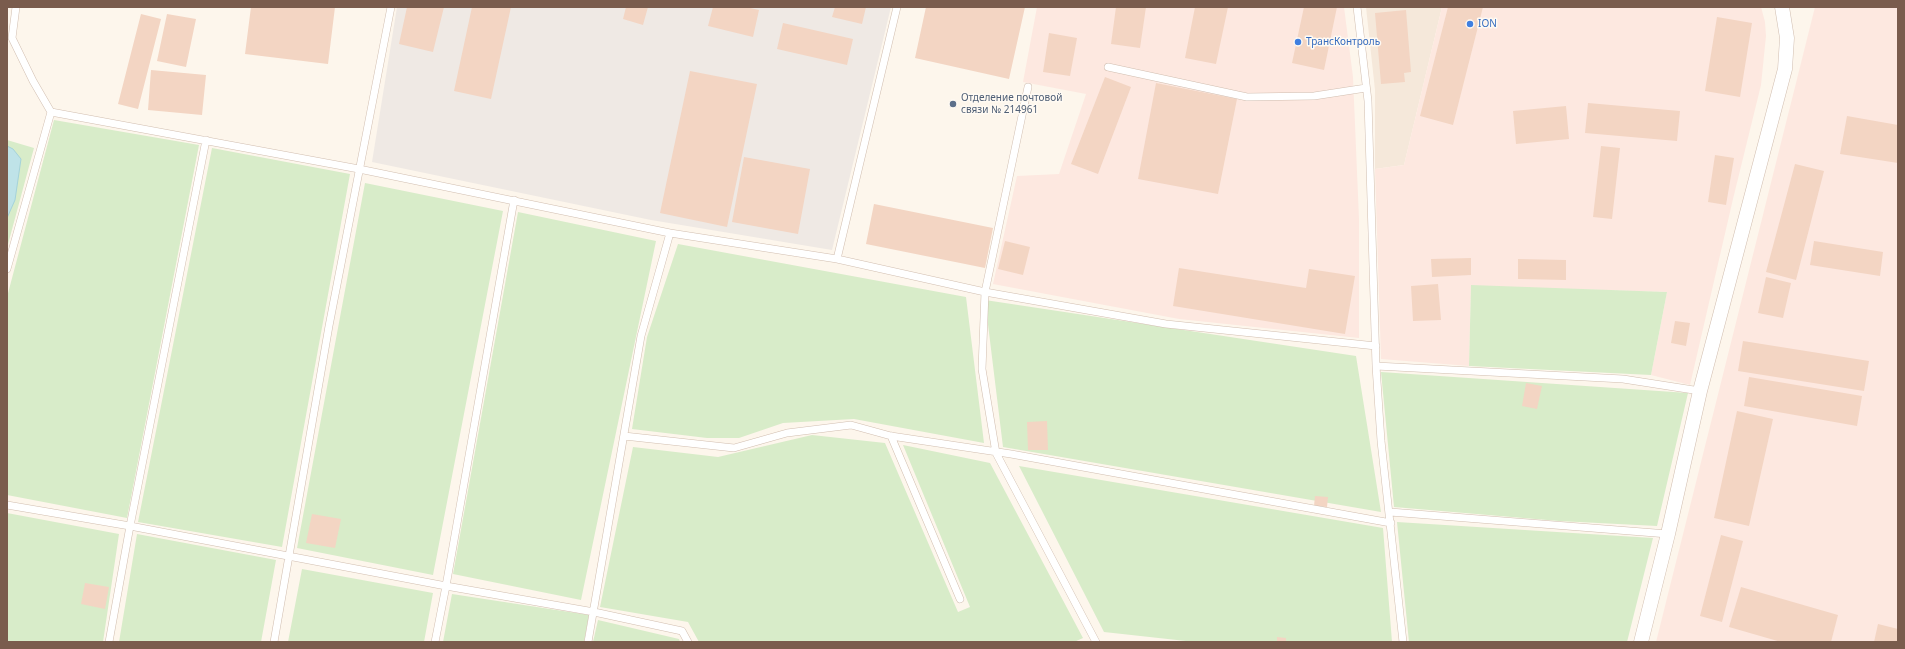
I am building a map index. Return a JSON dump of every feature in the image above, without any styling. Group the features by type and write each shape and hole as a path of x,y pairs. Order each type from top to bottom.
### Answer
{"street":[{"path":"1641,642 1668,534 1700,391 1785,69 1787,38 1782,7"}],"lane":[{"path":"7,269 51,112 33,81 12,38 16,7"},
{"path":"274,642 288,556 359,169 391,7"},
{"path":"837,259 897,7"},
{"path":"1357,7 1366,88 1376,366 1381,441 1390,512 1402,642"},
{"path":"1108,67 1247,97 1314,96 1366,88"},
{"path":"1028,87 985,292 982,369 996,453 1096,642"},
{"path":"51,112 359,169 670,233 837,259 985,292 1166,324 1376,346"},
{"path":"109,642 130,526 206,140"},
{"path":"435,642 514,200"},
{"path":"588,642 641,336 670,233"},
{"path":"1376,366 1623,379 1700,391"},
{"path":"624,436 734,448 787,433 851,425 892,436 996,453 1012,454 1391,523"},
{"path":"892,436 960,599"},
{"path":"7,505 130,526 446,586 594,612 682,631 688,642"},
{"path":"1390,512 1668,534"}],"shaded area":[{"path":"397,7 891,7 832,250 651,220 372,162"},
{"path":"1037,7 1344,7 1353,77 1359,219 1359,338 1179,319 993,284 1017,176 1059,174 1086,94 1023,82"},
{"path":"1366,7 1442,7 1404,165 1375,169 1375,90"},
{"path":"1442,7 1761,7 1765,22 1766,36 1761,85 1690,385 1651,375 1667,292 1471,286 1469,366 1381,359 1375,169 1404,165"},
{"path":"1815,7 1898,7 1898,642 1656,642"}],"green space":[{"path":"54,120 199,145 127,518 7,495 7,297"},
{"path":"7,140 34,148 7,248"},
{"path":"212,148 350,174 282,547 138,522"},
{"path":"365,183 503,211 433,575 297,548"},
{"path":"518,212 656,241 581,600 453,574"},
{"path":"678,244 966,297 984,443 854,419 783,423 739,438 707,438 632,429 647,337"},
{"path":"1471,285 1667,292 1651,375 1469,366"},
{"path":"985,300 1356,356 1381,512 1003,447"},
{"path":"1381,372 1688,393 1657,526 1559,521 1394,507"},
{"path":"812,435 885,443 958,612 970,607 903,445 990,463 1083,638 1074,642 699,642 688,622 600,607 633,447 718,457"},
{"path":"1019,466 1383,528 1392,642 1195,642 1104,632"},
{"path":"7,513 119,534 103,642 7,642"},
{"path":"1397,522 1653,538 1627,642 1409,642"},
{"path":"137,534 276,560 261,642 119,642"},
{"path":"302,569 433,593 424,642 288,642"},
{"path":"452,594 589,615 584,642 443,642"},
{"path":"598,620 679,639 680,642 593,642"}],"water":[{"path":"7,146 13,149 21,159 15,200 7,218"}],"building":[{"path":"251,7 335,7 328,64 245,54"},
{"path":"407,7 444,7 433,52 399,44"},
{"path":"472,7 511,7 491,99 454,91"},
{"path":"626,7 648,7 643,25 623,19"},
{"path":"713,7 746,7 759,10 753,37 708,26"},
{"path":"835,7 866,7 862,24 832,17"},
{"path":"926,7 1025,7 1009,79 915,58"},
{"path":"1116,7 1146,7 1140,48 1111,44"},
{"path":"1195,7 1228,7 1216,64 1185,58"},
{"path":"1304,7 1337,7 1324,70 1292,63"},
{"path":"1448,7 1483,7 1453,125 1420,116"},
{"path":"1406,10 1411,72 1404,73 1405,82 1381,84 1375,13"},
{"path":"141,14 161,19 138,109 118,104"},
{"path":"167,14 196,19 186,67 157,61"},
{"path":"1717,17 1752,23 1740,97 1705,91"},
{"path":"783,23 853,39 847,65 777,49"},
{"path":"1049,33 1077,38 1070,76 1043,72"},
{"path":"151,70 206,75 202,115 148,110"},
{"path":"690,71 757,84 727,227 660,213"},
{"path":"1105,77 1131,87 1098,174 1071,164"},
{"path":"1156,83 1237,99 1218,194 1138,179"},
{"path":"1588,103 1680,111 1677,141 1585,133"},
{"path":"1566,106 1569,139 1516,144 1513,111"},
{"path":"1847,116 1898,125 1898,163 1840,154"},
{"path":"1601,146 1620,148 1612,219 1593,217"},
{"path":"1715,155 1734,158 1726,205 1708,202"},
{"path":"744,157 810,169 798,234 732,222"},
{"path":"1795,164 1824,171 1796,280 1766,272"},
{"path":"874,204 993,228 985,268 866,244"},
{"path":"1005,241 1030,247 1023,275 998,269"},
{"path":"1814,241 1883,252 1880,276 1810,265"},
{"path":"1471,258 1471,275 1432,277 1431,259"},
{"path":"1518,259 1566,260 1566,280 1518,279"},
{"path":"1179,268 1306,288 1309,269 1355,276 1345,334 1173,306"},
{"path":"1766,277 1791,283 1783,318 1758,313"},
{"path":"1438,284 1441,320 1413,321 1411,286"},
{"path":"1675,321 1690,323 1686,346 1671,343"},
{"path":"1743,341 1869,361 1864,391 1738,371"},
{"path":"1749,377 1862,396 1857,426 1744,406"},
{"path":"1526,383 1542,386 1537,409 1522,406"},
{"path":"1737,411 1773,419 1749,526 1714,518"},
{"path":"1047,421 1048,450 1028,450 1027,422"},
{"path":"1315,496 1328,497 1327,507 1314,506"},
{"path":"312,514 341,519 335,548 306,543"},
{"path":"1721,535 1743,541 1722,622 1700,616"},
{"path":"85,583 109,587 105,609 81,604"},
{"path":"1741,587 1838,615 1831,642 1781,642 1729,627"},
{"path":"1878,624 1898,629 1898,642 1874,642"},
{"path":"1277,637 1286,638 1286,642 1277,642"}],"place":[{"name":"ION","path":"1470,24"},
{"name":"ТрансКонтроль","path":"1298,42"},
{"name":"Отделение почтовой связи № 214961","path":"953,104"}]}
